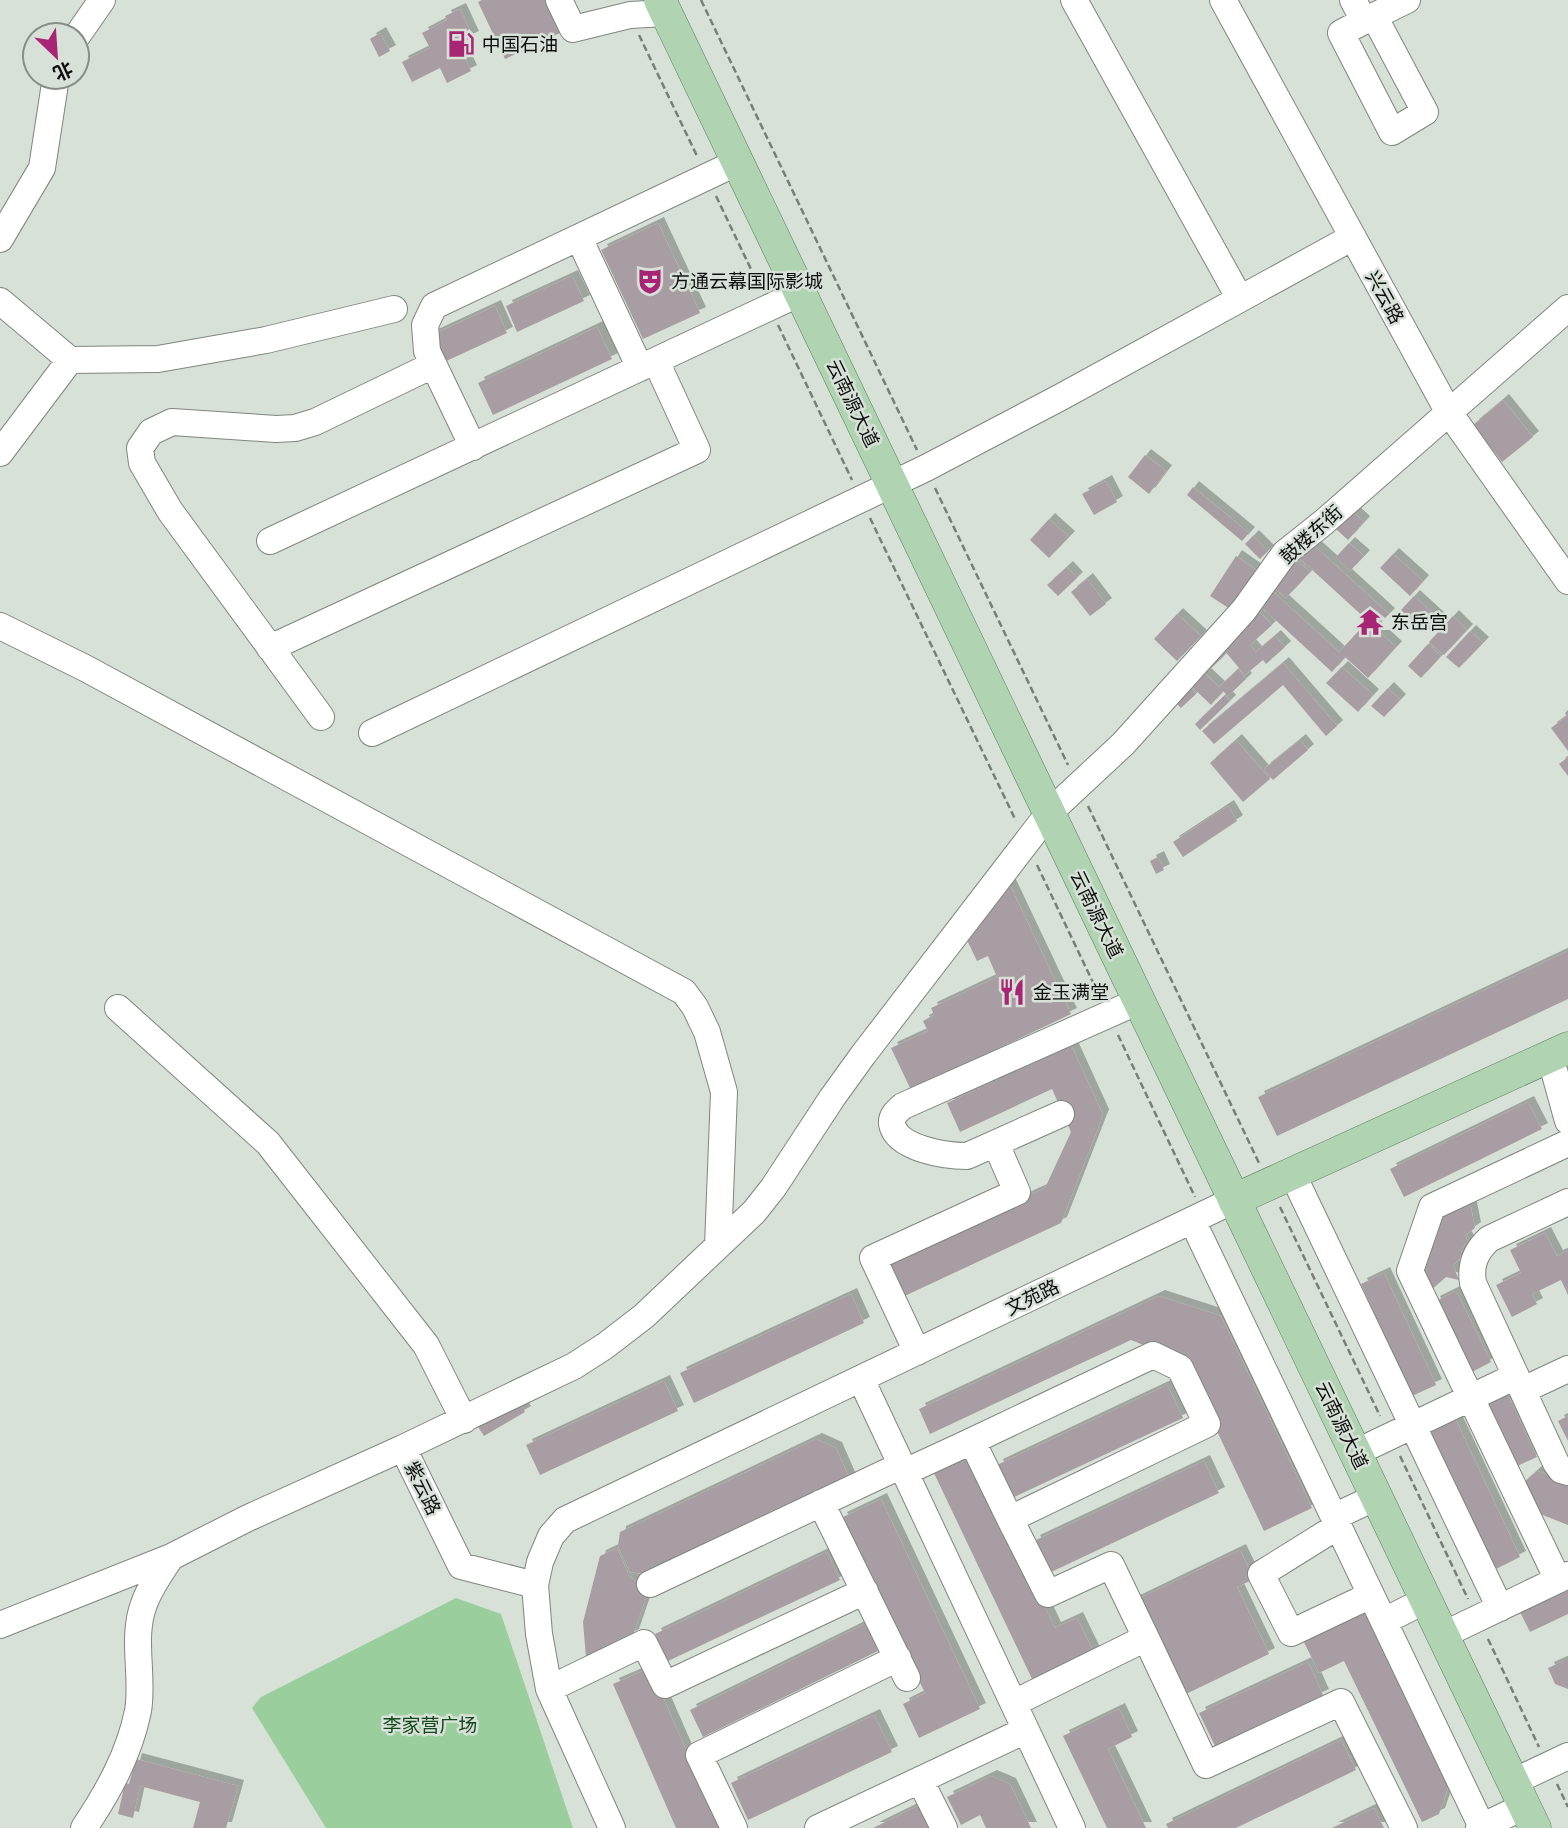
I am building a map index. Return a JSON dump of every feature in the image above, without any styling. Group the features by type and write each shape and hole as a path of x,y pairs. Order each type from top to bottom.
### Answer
{"main road":[{"name":"云南源大道","path":"663,7 1524,1806"},
{"name":"文苑路","path":"1234,1200 1559,1052"}],"street":[{"path":"87,21 102,0"},
{"path":"559,0 573,29 663,7"},
{"path":"1074,0 1240,299"},
{"name":"兴云路","path":"1223,0 1448,411 1568,580"},
{"path":"1364,13 1407,0"},
{"path":"0,239 42,168 54,91"},
{"path":"473,447 427,351 427,318 434,306 738,162"},
{"path":"372,733 926,468 1353,237"},
{"path":"270,648 697,450 579,238"},
{"path":"270,541 800,293"},
{"path":"0,301 70,360 158,359 266,340 394,309"},
{"name":"鼓楼东街","path":"1027,844 1049,813 1123,744 1244,610 1285,553 1568,309"},
{"path":"0,453 70,360"},
{"path":"321,717 170,511 142,463 140,448 151,432 172,422 295,428 315,422 433,365"},
{"path":"0,626 85,668 684,992 695,1007 706,1032 724,1092 718,1246"},
{"name":"紫云路","path":"536,1585 461,1566 403,1448 573,1366 605,1346 644,1316 754,1212 863,1055 1027,844"},
{"path":"1061,1114 967,1156 953,1155 905,1142 895,1132 892,1121 897,1111 904,1106 1139,1001"},
{"path":"118,1008 268,1143 426,1345 464,1420"},
{"path":"1559,1052 1568,1121"},
{"path":"1443,1635 1563,1578 1410,1271 1433,1207 1568,1143"},
{"path":"917,1352 873,1258 1017,1192 996,1144"},
{"path":"1281,1180 1489,1613"},
{"name":"文苑路","path":"536,1585 540,1562 551,1536 565,1521 1234,1200"},
{"path":"1568,1202 1489,1239 1480,1247 1471,1270 1473,1283 1556,1462 1561,1470 1568,1472"},
{"path":"1198,1217 1336,1521 1481,1827 1524,1806 1558,1761"},
{"path":"650,1584 821,1503 971,1441 1153,1355 1180,1368 1207,1424 1010,1519"},
{"path":"1356,1453 1471,1398 1568,1369"},
{"path":"861,1379 1072,1828"},
{"path":"971,1441 1048,1594 1111,1565 1206,1765 1341,1702 1404,1828"},
{"path":"0,1625 171,1557 248,1518 403,1448"},
{"path":"1371,1595 1290,1633 1261,1574 1336,1521 1376,1497"},
{"path":"734,1828 699,1755 902,1668 821,1503"},
{"path":"84,1828 116,1776 131,1736 138,1710 138,1643 142,1606 171,1557"},
{"path":"536,1585 539,1634 549,1689 612,1828"},
{"path":"549,1689 643,1643 665,1685 865,1591"},
{"path":"1384,1621 1426,1600"},
{"path":"1014,1703 1146,1638"},
{"path":"818,1828 1026,1730"},
{"path":"920,1780 944,1828"}],"path":[{"path":"701,0 1078,786 1281,1180 1402,1431 1558,1761 1568,1807"},
{"path":"630,15 1108,1015 1198,1217"}],"green space":[{"name":"李家营广场","path":"456,1598 501,1614 573,1828 326,1828 252,1708 261,1697"}],"building":[{"path":"547,0 562,32 505,59 478,2"},
{"path":"460,9 473,37 458,44 471,71 447,83 440,68 412,82 402,62 430,48 422,33 447,20 445,16"},
{"path":"380,33 390,51 379,57 370,39"},
{"name":"方通云幕国际影城","path":"658,223 700,313 643,339 601,250"},
{"path":"572,276 584,301 517,332 506,306"},
{"path":"495,306 507,333 442,363 430,336"},
{"path":"597,327 612,359 493,415 478,383"},
{"path":"1503,400 1533,437 1502,462 1473,425"},
{"path":"1145,455 1166,471 1149,494 1128,477"},
{"path":"1106,481 1117,502 1094,515 1082,494"},
{"path":"1193,487 1249,533 1242,541 1187,495"},
{"path":"1352,511 1364,522 1348,540 1336,529"},
{"path":"1049,519 1069,537 1049,558 1030,540"},
{"path":"1253,536 1268,551 1260,559 1245,544"},
{"path":"1310,542 1389,614 1375,628 1396,647 1368,678 1345,657 1332,672 1257,603 1270,589 1339,652 1368,621 1297,556"},
{"path":"1349,543 1364,556 1350,571 1336,557"},
{"path":"1393,554 1423,581 1410,596 1380,568"},
{"path":"1236,556 1256,570 1230,609 1210,596"},
{"path":"1292,556 1310,572 1286,598 1268,582"},
{"path":"1067,567 1077,578 1058,596 1047,585"},
{"path":"1087,579 1106,604 1090,616 1071,592"},
{"path":"1414,596 1439,619 1426,633 1401,610"},
{"path":"1256,608 1272,625 1250,645 1256,652 1275,636 1285,647 1266,664 1263,660 1245,675 1218,643"},
{"path":"1177,614 1201,636 1177,661 1154,639"},
{"path":"1453,616 1467,630 1444,655 1429,642"},
{"path":"1470,631 1483,643 1459,668 1446,657"},
{"path":"1428,644 1441,656 1421,678 1408,666"},
{"path":"1217,648 1224,656 1207,672 1200,664"},
{"path":"1283,663 1337,726 1326,736 1283,685 1214,744 1202,731"},
{"path":"1342,667 1373,695 1358,712 1326,683"},
{"path":"1238,669 1246,679 1228,696 1223,691 1211,705 1188,683 1201,670 1219,687"},
{"path":"1188,685 1196,694 1181,708 1173,700"},
{"path":"1388,688 1400,700 1384,717 1371,706"},
{"path":"1225,695 1230,701 1200,730 1195,724"},
{"path":"1568,710 1568,751 1551,728 1567,716 1565,713"},
{"path":"1236,740 1270,779 1243,802 1210,763"},
{"path":"1300,740 1308,750 1273,780 1264,769"},
{"path":"1568,757 1568,776 1559,764"},
{"path":"1228,806 1237,821 1183,857 1173,842"},
{"path":"1158,857 1164,870 1156,874 1150,861"},
{"name":"金玉满堂","path":"1007,879 1071,1014 911,1090 891,1048 928,1031 923,1021 934,1015 931,1008 997,977 988,956 977,961 967,940"},
{"path":"1568,951 1568,999 1277,1136 1258,1097"},
{"path":"1071,1045 1103,1115 1061,1223 896,1300 880,1266 1045,1188 1071,1132 1052,1089 960,1132 947,1103"},
{"path":"1528,1102 1542,1129 1404,1197 1390,1169"},
{"path":"1462,1201 1471,1208 1475,1228 1465,1235 1468,1242 1462,1248 1460,1259 1453,1265 1459,1280 1446,1277 1430,1291 1421,1268 1440,1214"},
{"path":"1545,1233 1557,1256 1568,1251 1568,1295 1561,1280 1532,1294 1537,1304 1512,1317 1496,1285 1521,1273 1510,1250"},
{"path":"1384,1273 1436,1385 1412,1396 1361,1284"},
{"path":"1456,1291 1491,1362 1470,1373 1434,1302"},
{"path":"851,1294 864,1323 694,1403 680,1373"},
{"path":"1159,1296 1221,1316 1312,1508 1264,1531 1184,1361 1131,1340 930,1434 919,1409"},
{"path":"664,1381 678,1411 540,1475 526,1445"},
{"path":"1167,1385 1183,1418 1012,1498 997,1465"},
{"path":"1504,1386 1537,1457 1517,1466 1484,1396"},
{"path":"516,1398 525,1412 484,1436 475,1422"},
{"path":"1453,1414 1520,1557 1494,1570 1426,1427"},
{"path":"1568,1416 1568,1441 1558,1421"},
{"path":"816,1439 836,1448 850,1480 644,1574 630,1572 618,1546 620,1532"},
{"path":"972,1452 1055,1628 1077,1618 1094,1653 1033,1681 933,1471"},
{"path":"1204,1461 1219,1493 1049,1573 1034,1541"},
{"path":"1537,1471 1568,1482 1568,1525 1530,1510 1521,1485"},
{"path":"881,1499 980,1709 919,1738 903,1704 925,1693 841,1518"},
{"path":"617,1548 629,1576 648,1591 633,1635 586,1657 583,1622 600,1556"},
{"path":"1240,1550 1254,1579 1237,1587 1269,1654 1186,1694 1132,1602"},
{"path":"827,1552 840,1580 668,1661 655,1634"},
{"path":"1568,1587 1568,1614 1530,1632 1519,1610"},
{"path":"1367,1604 1451,1779 1439,1814 1422,1822 1344,1661 1319,1673 1301,1636"},
{"path":"865,1624 878,1651 703,1737 690,1710"},
{"path":"1568,1659 1568,1689 1555,1684 1548,1668"},
{"path":"1308,1662 1323,1695 1215,1746 1199,1713"},
{"path":"650,1668 720,1828 676,1828 613,1684"},
{"path":"1119,1709 1132,1737 1108,1749 1146,1828 1107,1828 1063,1736"},
{"path":"874,1715 892,1752 748,1820 731,1783"},
{"path":"1341,1740 1356,1770 1236,1828 1168,1828 1166,1824"},
{"path":"136,1759 238,1786 226,1828 193,1828 200,1802 140,1786 133,1818 118,1814 125,1783 129,1784"},
{"path":"991,1776 1010,1784 1031,1828 986,1828 980,1815 961,1825 947,1797"},
{"path":"920,1805 932,1828 873,1828"},
{"path":"1374,1808 1384,1828 1332,1828"}],"place":[{"name":"中国石油","path":"461,44"},
{"name":"方通云幕国际影城","path":"650,281"},
{"name":"东岳宫","path":"1370,622"},
{"name":"金玉满堂","path":"1012,992"}]}
